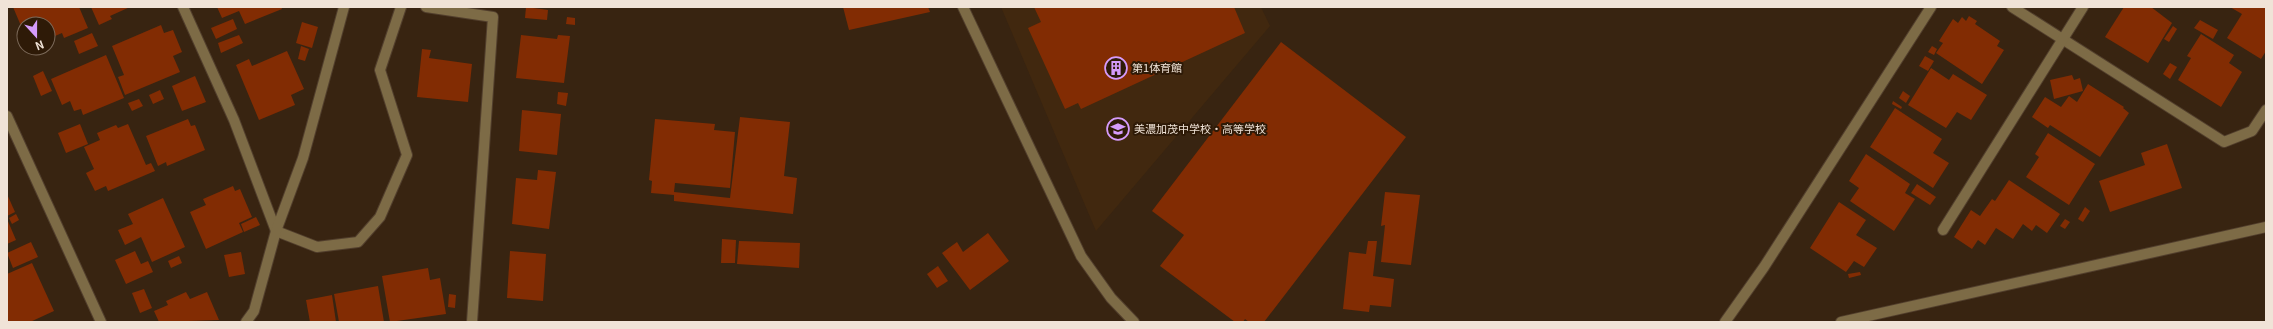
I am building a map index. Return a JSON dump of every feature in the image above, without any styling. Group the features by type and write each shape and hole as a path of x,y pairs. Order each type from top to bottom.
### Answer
{"street":[{"path":"183,7 234,120 276,231 317,247 358,242 380,217 407,156 380,70 401,7"},
{"path":"246,322 254,311 276,231 303,158 344,7"},
{"path":"426,7 493,17 472,322"},
{"path":"963,7 1081,256 1111,298 1134,322"},
{"path":"1726,322 1764,267 1931,7"},
{"path":"2012,7 2224,142 2252,131 2266,110"},
{"path":"1943,230 2083,7"},
{"path":"7,116 11,138 101,322"},
{"path":"1840,322 2266,227"}],"shaded area":[{"name":"美濃加茂中学校・高等学校","path":"1001,7 1261,7 1270,26 1096,231"}],"building":[{"path":"13,7 79,7 88,28 64,38 62,33 56,36 56,16 17,16"},
{"path":"91,7 130,7 110,16 112,19 99,25"},
{"path":"217,7 281,7 282,9 245,24 239,11 222,18"},
{"path":"526,7 548,10 547,20 525,18"},
{"path":"843,7 928,7 930,12 849,30"},
{"name":"第1体育館","path":"1034,7 1234,7 1245,33 1081,109 1078,103 1065,109 1028,28 1041,22"},
{"path":"2124,7 2151,7 2172,23 2148,63 2105,37"},
{"path":"2230,7 2266,7 2266,51 2261,59 2227,38 2242,14"},
{"path":"1969,16 1977,21 1975,24 2000,41 1997,46 2004,50 1982,84 1936,53 1943,43 1939,41 1953,19 1958,23 1962,17 1966,21"},
{"path":"567,17 575,18 575,25 566,24"},
{"path":"233,19 237,29 216,39 211,28"},
{"path":"2200,20 2218,30 2213,39 2194,28"},
{"path":"302,22 318,27 312,48 296,43"},
{"path":"161,25 164,33 173,30 182,52 173,56 180,72 125,95 118,77 124,75 112,46"},
{"path":"2173,26 2177,29 2169,42 2164,39"},
{"path":"92,33 98,46 79,54 74,41"},
{"path":"2201,34 2234,55 2229,63 2242,72 2221,107 2178,80 2191,58 2187,56"},
{"path":"239,35 243,43 221,53 218,43"},
{"path":"521,35 557,39 558,35 570,36 564,83 516,78"},
{"path":"1281,42 1406,137 1264,322 1249,322 1245,319 1243,322 1235,322 1160,266 1184,235 1152,211"},
{"path":"301,46 309,49 305,61 298,59"},
{"path":"1932,46 1937,49 1934,55 1928,52"},
{"path":"422,49 431,50 429,58 472,64 468,102 417,97"},
{"path":"287,51 304,89 291,95 295,105 259,120 236,65 249,59 252,66"},
{"path":"106,55 124,98 83,115 81,109 74,111 70,101 62,105 51,79"},
{"path":"1925,56 1934,61 1928,71 1919,66"},
{"path":"2170,63 2177,67 2170,79 2163,74"},
{"path":"1931,68 1949,80 1953,74 1987,95 1971,120 1957,112 1946,128 1908,105"},
{"path":"43,71 52,91 41,96 33,76"},
{"path":"2072,75 2074,80 2080,78 2083,91 2054,99 2050,80"},
{"path":"195,76 206,102 182,111 172,86"},
{"path":"2088,84 2124,107 2123,108 2129,113 2100,157 2050,125 2048,128 2032,117 2045,97 2061,107 2069,96 2077,102"},
{"path":"160,90 164,99 153,104 149,95"},
{"path":"1903,91 1910,96 1906,103 1899,98"},
{"path":"558,92 568,93 566,106 557,104"},
{"path":"139,99 143,106 132,111 128,103"},
{"path":"1893,101 1902,107 1901,109 1892,104"},
{"path":"1895,108 1942,139 1933,153 1949,163 1933,188 1870,147"},
{"path":"522,110 561,114 557,155 519,151"},
{"path":"740,117 790,122 784,176 797,178 793,214 674,201 674,195 651,193 652,181 649,180 655,119 715,124 714,130 735,132 730,188 675,183 674,192 730,198"},
{"path":"188,119 191,126 195,125 205,150 167,166 166,162 158,166 146,136"},
{"path":"80,124 88,144 66,153 58,133"},
{"path":"128,124 146,165 151,163 155,171 108,191 106,186 95,191 86,173 94,169 84,147 100,140 97,133 116,125 118,128"},
{"path":"2048,133 2095,164 2069,205 2026,177 2039,157 2035,154"},
{"path":"2167,144 2182,188 2110,212 2099,181 2145,165 2141,153"},
{"path":"1866,154 1910,184 1905,193 1915,199 1894,231 1850,201 1859,188 1849,181"},
{"path":"538,170 556,172 549,229 512,224 516,178 537,180"},
{"path":"2009,180 2060,214 2047,233 2036,225 2032,231 2023,224 2013,239 1996,228 1985,245 1978,240 1972,249 1954,237 1971,210 1980,216 1992,199 1995,201"},
{"path":"1917,184 1936,197 1930,205 1911,193"},
{"path":"233,186 235,191 240,189 252,217 239,223 243,232 206,249 190,212 206,205 203,199"},
{"path":"1385,192 1420,195 1411,265 1381,262 1385,225 1381,226"},
{"path":"7,194 15,212 7,216"},
{"path":"163,198 185,247 152,262 141,237 125,245 118,230 133,224 128,214"},
{"path":"1839,202 1866,220 1856,235 1877,248 1864,267 1854,261 1846,272 1810,248"},
{"path":"2085,207 2090,211 2083,222 2078,219"},
{"path":"16,214 19,220 12,224 9,218"},
{"path":"256,217 260,225 244,232 241,224"},
{"path":"7,219 16,240 7,244"},
{"path":"2065,219 2070,222 2065,229 2060,226"},
{"path":"988,233 1009,261 970,290 942,253 957,242 963,252"},
{"path":"722,239 736,240 735,263 721,263"},
{"path":"739,241 800,243 799,268 737,264"},
{"path":"1368,241 1377,241 1373,276 1394,279 1391,307 1370,305 1369,312 1343,309 1349,252 1366,254"},
{"path":"31,242 38,257 13,268 7,253"},
{"path":"135,251 141,264 148,261 153,272 126,284 115,260"},
{"path":"510,251 546,254 543,301 507,298"},
{"path":"241,252 245,274 229,277 224,255"},
{"path":"179,256 182,263 171,268 168,261"},
{"path":"32,263 54,311 30,322 7,322 7,274"},
{"path":"938,266 948,281 937,288 927,274"},
{"path":"428,268 430,280 440,278 446,314 390,322 382,276"},
{"path":"1860,272 1861,275 1849,278 1848,274"},
{"path":"378,286 384,322 339,322 334,294"},
{"path":"144,289 152,308 140,313 132,293"},
{"path":"186,292 190,299 207,292 219,320 159,322 154,311 168,305 166,301"},
{"path":"449,294 456,295 455,308 448,307"},
{"path":"332,295 336,322 310,322 306,300"}],"place":[{"name":"第1体育館","path":"1116,68"},
{"name":"美濃加茂中学校・高等学校","path":"1118,129"}]}
